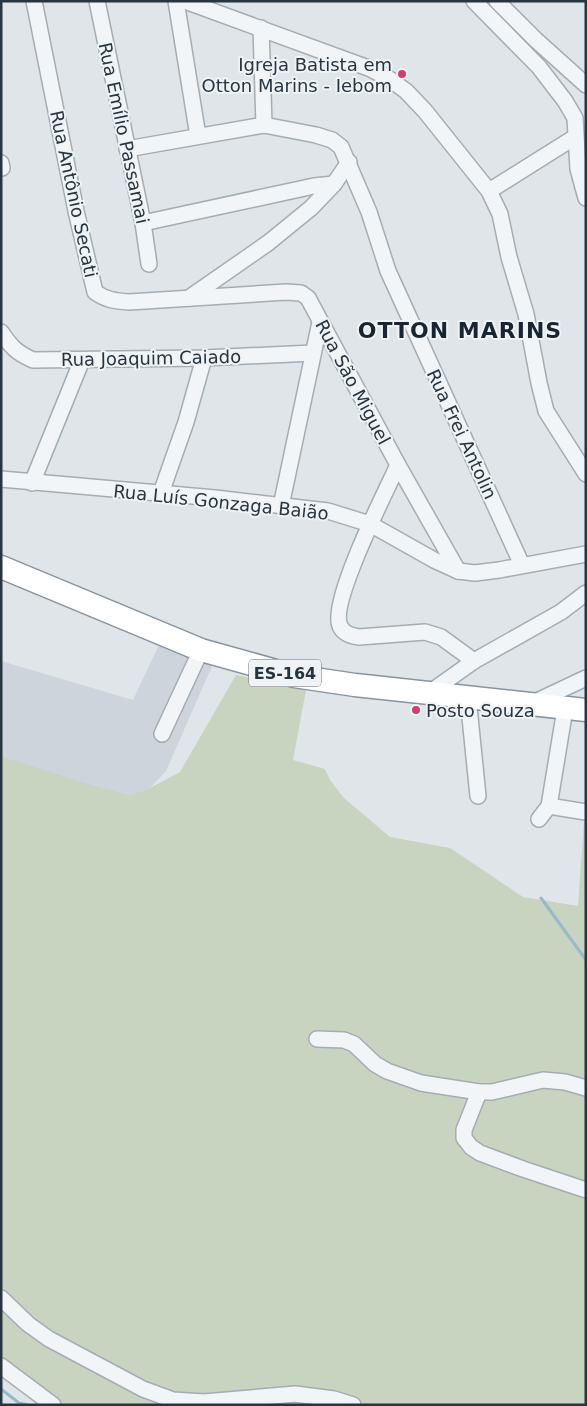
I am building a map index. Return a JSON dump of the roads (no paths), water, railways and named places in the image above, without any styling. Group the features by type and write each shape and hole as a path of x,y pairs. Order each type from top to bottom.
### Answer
{"highway":[{"name":"ES-164","path":"1,567 201,650 294,676 355,685 576,710"}],"street":[{"name":"Rua Antônio Secati","path":"34,1 76,211 95,292 103,298 113,301 129,302 189,298"},
{"name":"Rua Emílio Passamai","path":"97,1 143,222 149,264"},
{"path":"176,1 198,136"},
{"path":"185,1 371,69 406,90 425,111 489,191 500,214 526,314 546,411 586,474"},
{"path":"474,1 539,67 565,101 575,118 578,169 586,198"},
{"path":"497,1 536,40 586,85"},
{"path":"127,149 264,125 261,28"},
{"name":"Rua Frei Antolin","path":"264,125 316,135 332,140 341,146 369,212 388,272 522,565"},
{"path":"489,191 576,137"},
{"path":"189,298 268,242 311,208 334,184 349,162"},
{"path":"143,222 314,186 334,184"},
{"name":"Rua São Miguel","path":"189,298 286,292 301,293 308,298 458,572"},
{"path":"281,506 320,322"},
{"name":"Rua Joaquim Caiado","path":"1,332 11,347 23,356 33,360 204,358 313,353"},
{"path":"161,493 186,422 204,358"},
{"path":"32,483 82,360"},
{"path":"398,465 370,524 344,590 338,615 339,625 343,631 358,637 425,632 441,636 474,661"},
{"name":"Rua Luís Gonzaga Baião","path":"1,479 161,493 328,511 370,524 458,572"},
{"path":"458,572 475,573 586,554"},
{"path":"430,693 474,661 561,612 586,593"},
{"path":"162,734 201,650"},
{"path":"529,705 586,678"},
{"path":"468,698 478,796"},
{"path":"539,819 549,806 576,710"},
{"path":"549,806 586,812"},
{"path":"317,1039 344,1040 354,1044 375,1064 387,1071 421,1083 479,1092 492,1092 543,1080 565,1082 586,1088"},
{"path":"479,1092 464,1130 464,1138 471,1148 523,1169 586,1190"},
{"path":"1,1298 28,1324 49,1338 143,1389 173,1400 204,1402 295,1394 334,1399 353,1405"},
{"path":"1,1366 53,1405"}],"waterway":[{"path":"541,898 586,960"},
{"path":"1,1389 19,1403 28,1405"}],"place":[{"name":"Igreja Batista em Otton Marins - Iebom","path":"402,74"},
{"name":"Posto Souza","path":"416,710"}],"district":[{"name":"OTTON MARINS","path":"460,330"}]}
